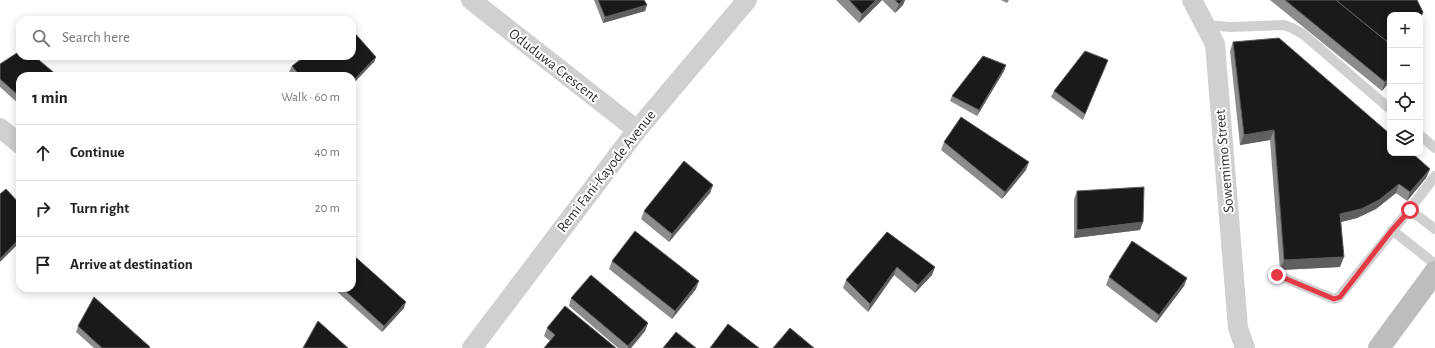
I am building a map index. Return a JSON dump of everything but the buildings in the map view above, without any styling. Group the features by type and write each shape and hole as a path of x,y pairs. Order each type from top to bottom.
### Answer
{"street":[{"name":"Oduduwa Crescent","path":"471,0 637,130"},
{"name":"Remi Fani-Kayode Avenue","path":"472,348 637,130 747,0"},
{"name":"Sowemimo Street","path":"1192,0 1215,44 1238,328 1245,348"},
{"path":"0,128 16,141"},
{"path":"1379,348 1435,272"},
{"name":"Sowemimo Street","path":"1230,348 1238,328"}],"lane":[{"path":"1206,25 1230,27 1284,25 1292,28 1303,34 1387,106"},
{"path":"1423,138 1435,148"},
{"path":"1277,275 1334,299 1340,297 1392,230 1410,210 1435,176"},
{"path":"1410,210 1435,229"},
{"path":"1392,230 1435,264"}],"route":[{"path":"1277,275 1334,299 1340,297 1392,230 1410,210"}]}
